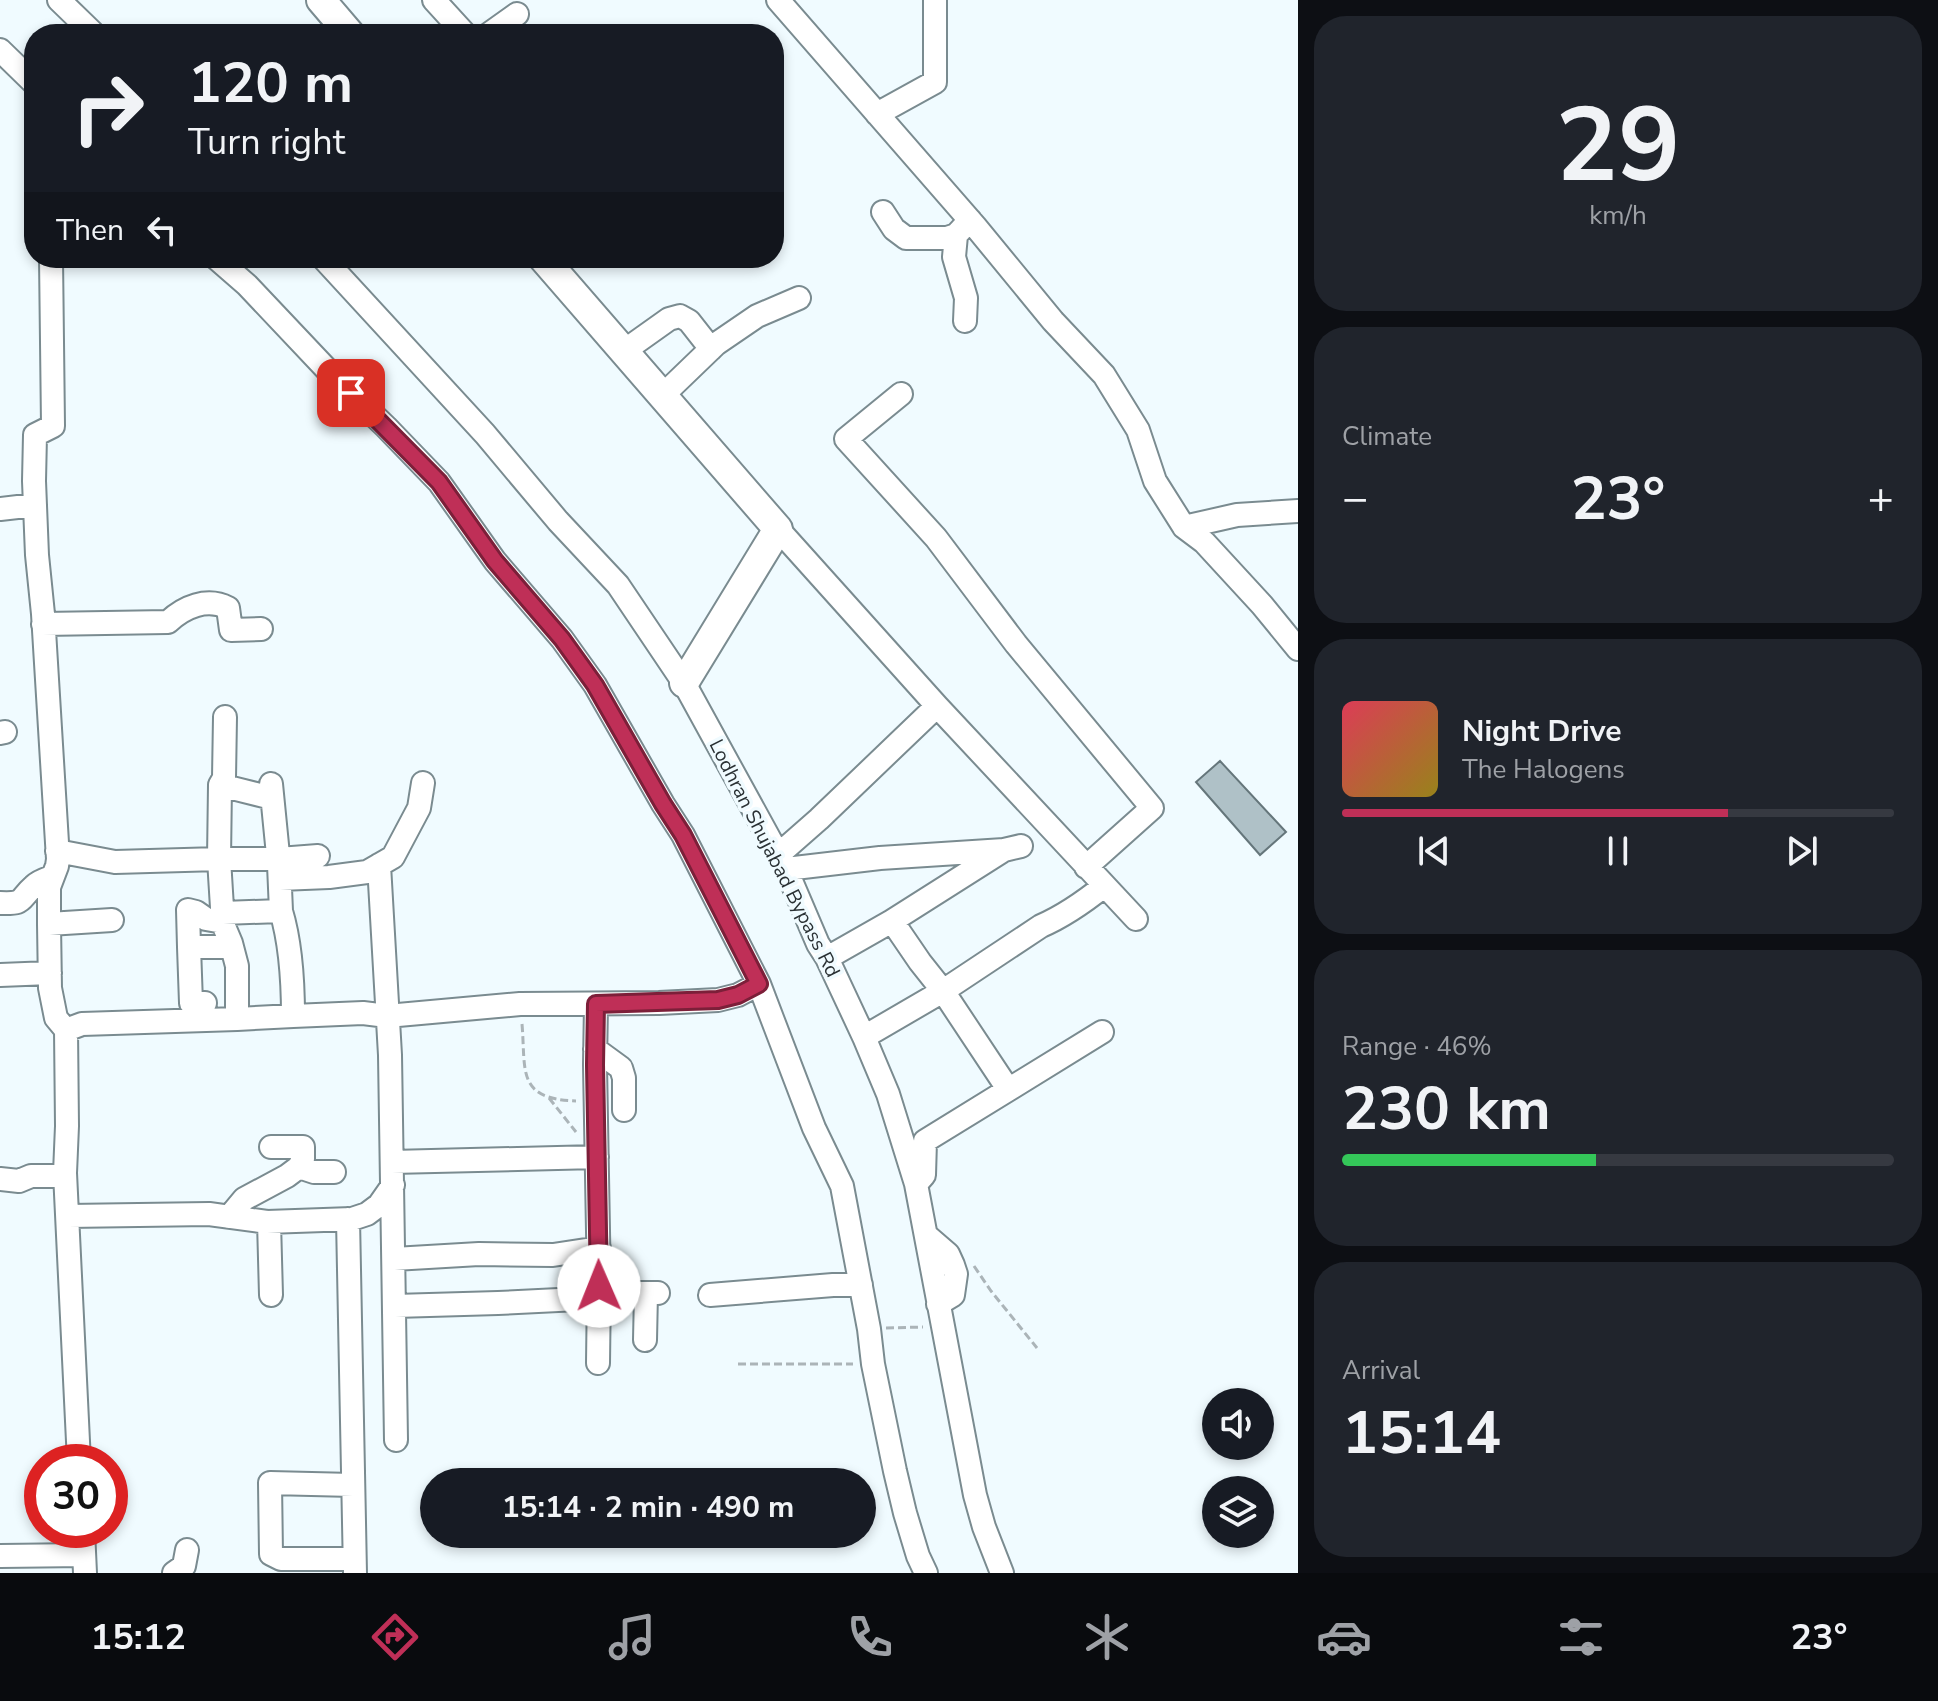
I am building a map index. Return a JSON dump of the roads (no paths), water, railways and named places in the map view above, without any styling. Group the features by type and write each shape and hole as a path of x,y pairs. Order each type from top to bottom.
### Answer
{"main road":[{"path":"321,0 341,24"},
{"path":"552,268 778,529 684,683"}],"street":[{"path":"59,0 84,24"},
{"path":"434,0 456,24"},
{"path":"778,0 877,114 963,228 1104,375 1138,430 1155,481 1184,527 1214,552 1298,649"},
{"path":"877,114 935,82 935,0"},
{"path":"503,24 517,14"},
{"path":"0,50 24,73"},
{"path":"883,212 894,229 906,238 947,238 963,228"},
{"path":"963,228 954,257 966,298 965,321"},
{"path":"51,268 53,426 35,435 35,505 57,851 57,866 49,887 50,973 56,1018 66,1030 65,1176 78,1444"},
{"path":"227,268 439,482 495,561 562,639 595,685 683,835 759,984 814,1128 842,1186 873,1364 905,1513 926,1573"},
{"name":"Lodhran Shujabad Bypass Rd","path":"332,268 618,585 684,683 782,862 888,1094 916,1184 975,1495 1002,1573"},
{"path":"662,396 711,349 757,316 799,298"},
{"path":"624,351 656,327 680,316 689,321 711,349"},
{"path":"901,394 846,439 936,538 1016,644 1152,808 1086,867"},
{"path":"0,509 35,505"},
{"path":"1184,527 1237,515 1298,511"},
{"path":"778,529 937,706 1136,919"},
{"path":"43,624 168,622 191,606 218,603 228,608 231,630 261,629"},
{"path":"782,862 819,819 937,706"},
{"path":"225,717 219,859 223,917 237,966 237,1019"},
{"path":"57,851 115,862 219,859 329,877 367,872 393,857 419,808 423,783"},
{"path":"220,785 272,791 293,1016"},
{"path":"782,862 1012,848 827,958"},
{"path":"279,869 318,856"},
{"path":"379,865 390,1055 396,1440"},
{"path":"0,903 22,900 38,882 52,877"},
{"path":"864,1037 943,991 1104,886"},
{"path":"205,1003 191,1003 188,910 206,919 281,911"},
{"path":"49,924 112,920"},
{"path":"892,921 1008,1089"},
{"path":"189,947 232,947"},
{"path":"0,975 50,973"},
{"path":"66,1030 82,1024 363,1013 387,1016 520,1004 718,1000 738,995 759,984"},
{"path":"596,1004 598,1363"},
{"path":"916,1184 924,1175 925,1141 1102,1032"},
{"path":"595,1049 621,1068 624,1110"},
{"path":"229,1217 244,1199 299,1167 303,1147 271,1147"},
{"path":"392,1162 597,1157"},
{"path":"299,1167 314,1172 334,1172"},
{"path":"0,1179 19,1181 31,1176 65,1176"},
{"path":"68,1216 209,1214 269,1222 348,1219 367,1214 379,1205 393,1185"},
{"path":"348,1219 353,1485 354,1566 281,1559 271,1554 270,1483 353,1485"},
{"path":"269,1222 271,1295"},
{"path":"394,1259 479,1254 553,1255 599,1248"},
{"path":"710,1295 861,1285"},
{"path":"395,1306 652,1293 645,1340"},
{"path":"174,1573 184,1566 187,1550"},
{"path":"0,1556 84,1564"}]}
